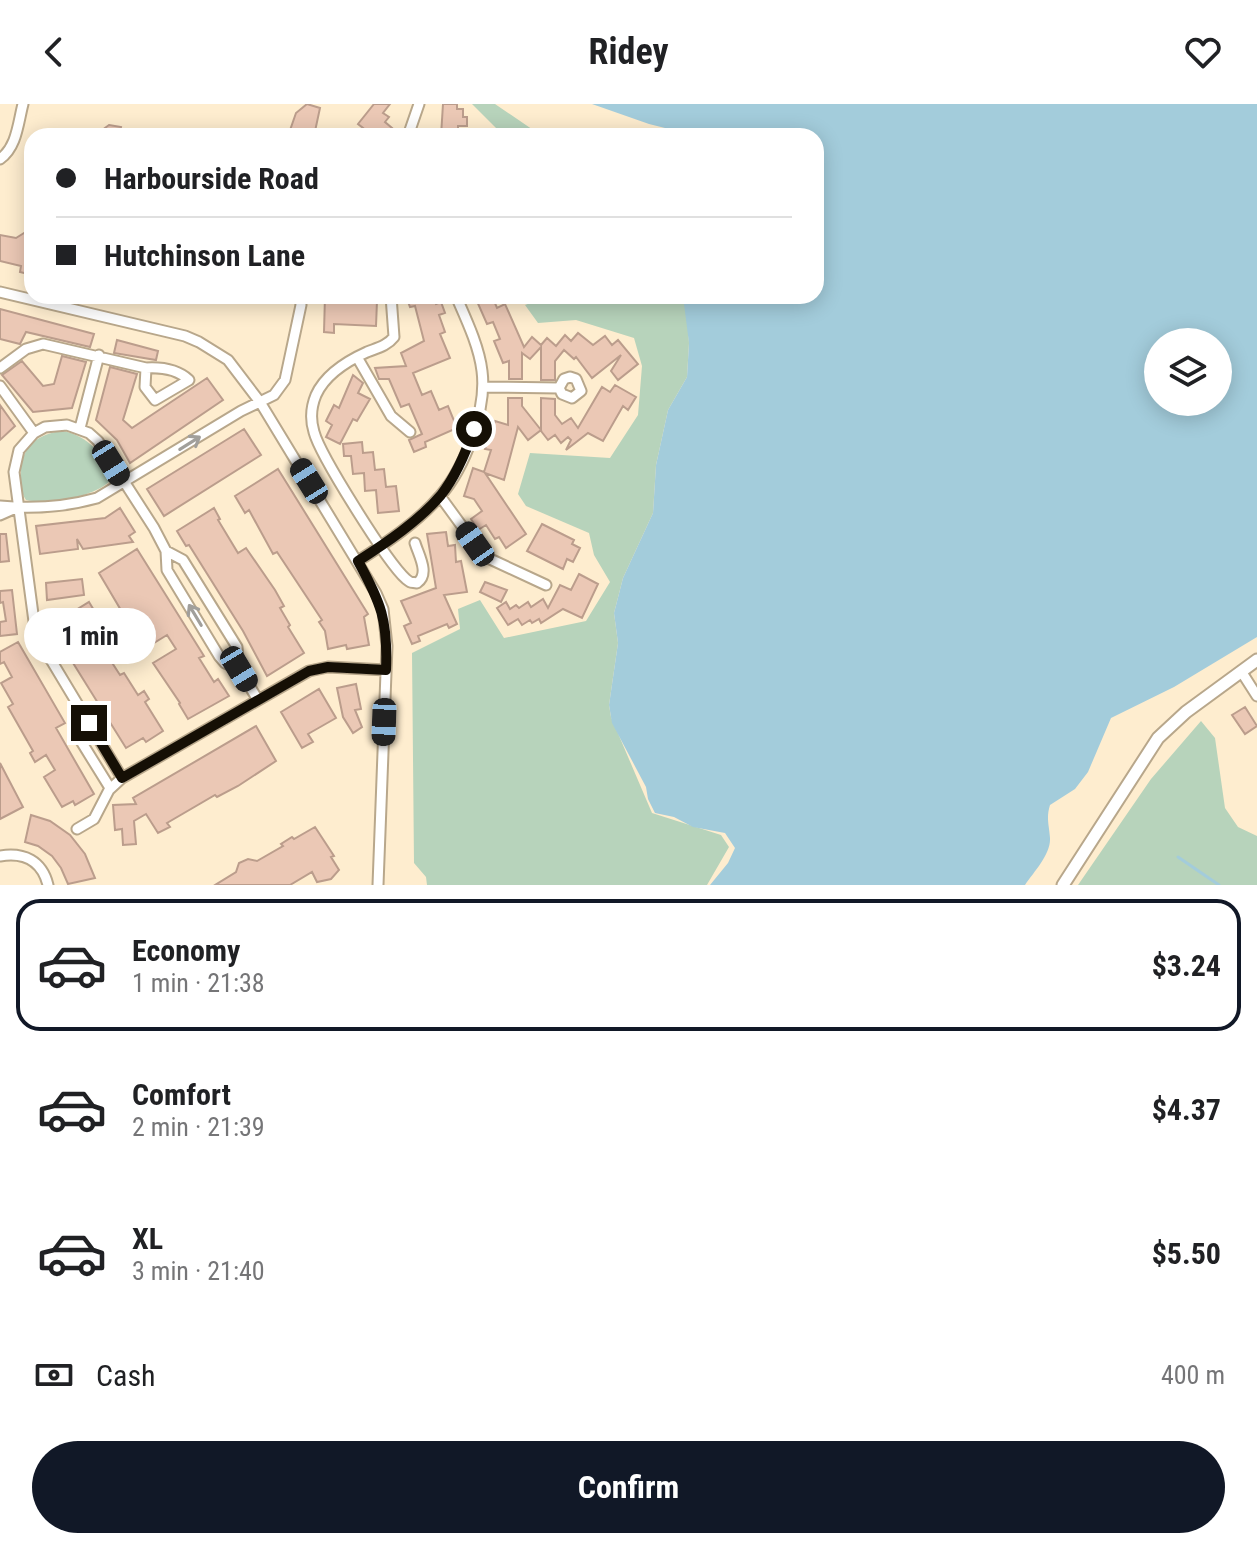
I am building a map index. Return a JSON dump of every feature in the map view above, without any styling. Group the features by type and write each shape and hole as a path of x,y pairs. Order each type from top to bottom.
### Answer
{"street":[{"path":"0,159 11,147 23,104"},
{"path":"411,128 419,104"},
{"path":"0,292 24,298"},
{"path":"48,304 199,342 228,360 260,402 358,561 383,609 387,646 378,885"},
{"path":"0,506 81,503 97,498 274,395 285,380 301,304"},
{"path":"392,304 394,337 331,375 319,390 313,406 312,423 317,441 381,546 403,576 417,583 424,572 415,543"},
{"path":"358,561 381,546 440,496 466,451 483,387 479,354 460,304"},
{"path":"0,368 26,349 43,344 146,368 176,371 189,380 155,400 145,387 146,368"},
{"path":"80,428 99,355"},
{"path":"357,357 391,416 410,432"},
{"path":"0,386 34,433"},
{"path":"483,387 559,388"},
{"path":"122,778 35,629 18,507 15,461 25,441 34,433 56,426 80,428 98,441 166,551 167,570 219,656 225,663 239,669"},
{"path":"440,496 482,552 502,566 546,585"},
{"path":"0,515 18,507"},
{"path":"166,551 183,560 237,647 239,669 258,700"},
{"path":"1063,885 1158,738 1186,712 1257,660"},
{"path":"77,829 99,814 110,788 122,778 317,668 386,670"},
{"path":"1241,671 1257,696"},
{"path":"89,723 80,730 79,738 110,788"},
{"path":"0,849 25,856 38,865 48,885"},
{"path":"0,856 15,854"}],"green space":[{"path":"472,104 495,104 530,128 496,128"},
{"path":"686,304 687,377 668,410 656,465 653,513 623,578 614,613 618,643 609,705 611,717 652,813 721,835 729,847 707,885 427,885 426,877 414,863 412,653 460,629 458,609 480,600 504,638 586,621 610,582 594,555 589,533 526,506 518,494 530,453 610,458 638,415 642,366 634,338 576,320 538,323 525,305"},
{"path":"63,431 80,437 95,448 105,463 110,481 103,487 70,498 26,500 22,492 21,466 27,450 45,435"},
{"path":"1201,721 1215,738 1225,808 1238,827 1257,836 1257,885 1078,885 1151,779"}],"water":[{"path":"592,104 1257,104 1257,637 1174,687 1111,718 1088,772 1075,789 1050,805 1050,844 1025,885 710,885 728,863 735,848 725,833 693,827 674,817 655,813 646,787 612,723 609,705 618,643 614,613 623,578 653,513 656,465 668,410 687,377 689,343 684,304 824,304 824,128 665,128"}],"building":[{"path":"307,104 320,108 316,128 291,128 296,113"},
{"path":"374,104 390,104 383,113 389,117 385,122 392,128 363,128 358,124"},
{"path":"443,104 457,104 457,109 463,109 467,126 442,128"},
{"path":"24,233 24,273 20,272 21,266 0,261 0,235 16,238"},
{"path":"325,304 377,304 376,326 334,324 334,333 324,332"},
{"path":"409,304 442,304 445,313 439,315 445,332 440,334 450,358 413,373 422,395 431,391 439,410 448,406 457,428 425,442 426,447 414,452 409,440 422,434 409,404 401,407 389,379 379,379 375,368 406,366 401,353 424,341 415,306 410,307"},
{"path":"478,304 495,304 497,308 505,304 524,347 532,337 541,345 547,338 556,346 565,335 571,341 578,333 593,345 605,336 612,345 618,340 638,364 618,380 611,371 621,355 592,378 576,357 574,359 564,350 555,361 555,380 541,380 541,347 530,359 522,353 522,379 509,379 509,361 503,363 494,341 500,339 493,322 487,324"},
{"path":"0,309 94,334 90,347 26,332 20,344 0,339"},
{"path":"117,340 158,351 156,360 114,353"},
{"path":"62,356 86,362 72,408 33,412 2,375 22,361 43,386 54,384"},
{"path":"110,367 137,374 123,420 132,428 207,378 223,400 130,463 117,440 96,420"},
{"path":"353,375 363,383 358,393 370,399 357,421 353,419 340,444 326,437 332,425 326,421 334,405 339,408"},
{"path":"615,385 636,397 628,410 623,406 603,441 588,433 566,450 571,440 568,437 561,443 555,435 548,440 541,431 541,398 555,399 555,415 562,424 571,418 578,428 602,387 610,392"},
{"path":"508,398 522,398 522,406 541,430 528,440 518,427 504,480 485,473 526,534 506,548 486,525 478,530 471,519 482,511 474,499 464,496 473,468 484,472 491,450 485,449 495,421 508,425"},
{"path":"0,405 15,426 0,440"},
{"path":"244,429 261,455 164,516 147,489"},
{"path":"362,442 363,453 373,452 375,470 384,469 386,487 396,486 399,511 378,513 376,490 365,491 364,473 353,474 351,456 344,456 343,444"},
{"path":"278,469 368,614 364,617 369,645 328,649 325,631 319,622 322,620 277,552 273,554 249,510 245,513 235,496"},
{"path":"120,508 135,532 129,536 133,542 83,549 77,539 78,549 40,554 36,526 105,518"},
{"path":"214,508 238,553 246,548 275,590 284,606 280,608 290,625 288,627 304,653 267,676 243,631 177,531"},
{"path":"542,524 574,540 572,544 580,548 573,562 567,559 563,569 527,551"},
{"path":"446,532 448,546 455,545 456,562 461,561 467,592 444,595 457,624 449,628 447,624 418,636 420,641 412,644 404,626 411,623 401,601 436,588 427,534"},
{"path":"0,534 6,534 9,561 0,562"},
{"path":"137,549 204,656 199,658 214,682 218,679 229,696 188,719 153,663 176,649 167,635 144,649 99,573"},
{"path":"579,574 598,584 582,618 563,609 541,623 539,619 522,625 518,619 508,625 497,608 506,602 510,609 528,602 531,607 543,599 548,608 560,585 571,590"},
{"path":"82,579 84,595 47,600 46,583"},
{"path":"485,582 507,590 501,602 480,592"},
{"path":"12,590 17,634 0,636 0,622 6,621 0,591"},
{"path":"89,602 121,655 111,661 120,675 124,673 138,695 144,691 149,699 145,702 163,731 146,742 143,738 126,748 50,626"},
{"path":"18,642 65,723 56,728 94,794 75,805 73,801 62,807 44,777 55,770 46,755 35,762 30,753 33,751 8,707 13,704 1,683 12,677 4,662 0,664 0,652"},
{"path":"356,684 361,709 355,710 362,727 353,733 343,717 337,688"},
{"path":"319,689 336,718 308,734 313,742 302,748 281,712"},
{"path":"1245,707 1257,726 1245,734 1232,715"},
{"path":"256,726 276,761 238,786 217,797 215,795 167,823 170,827 158,833 146,814 134,821 136,844 123,845 122,829 115,830 113,805 136,804 133,798"},
{"path":"0,763 23,807 0,819"},
{"path":"31,815 50,821 70,835 85,854 95,878 68,884 52,856 38,846 25,842"},
{"path":"315,827 334,856 331,857 339,870 331,879 317,882 312,872 290,885 215,885 236,872 239,863 248,859 257,861 292,837 294,839"}],"waterway":[{"path":"1178,857 1219,885"}],"route":[{"path":"89,723 122,778 309,671 328,667 386,670 383,609 358,561 381,546 440,496 466,451 474,429"}]}
